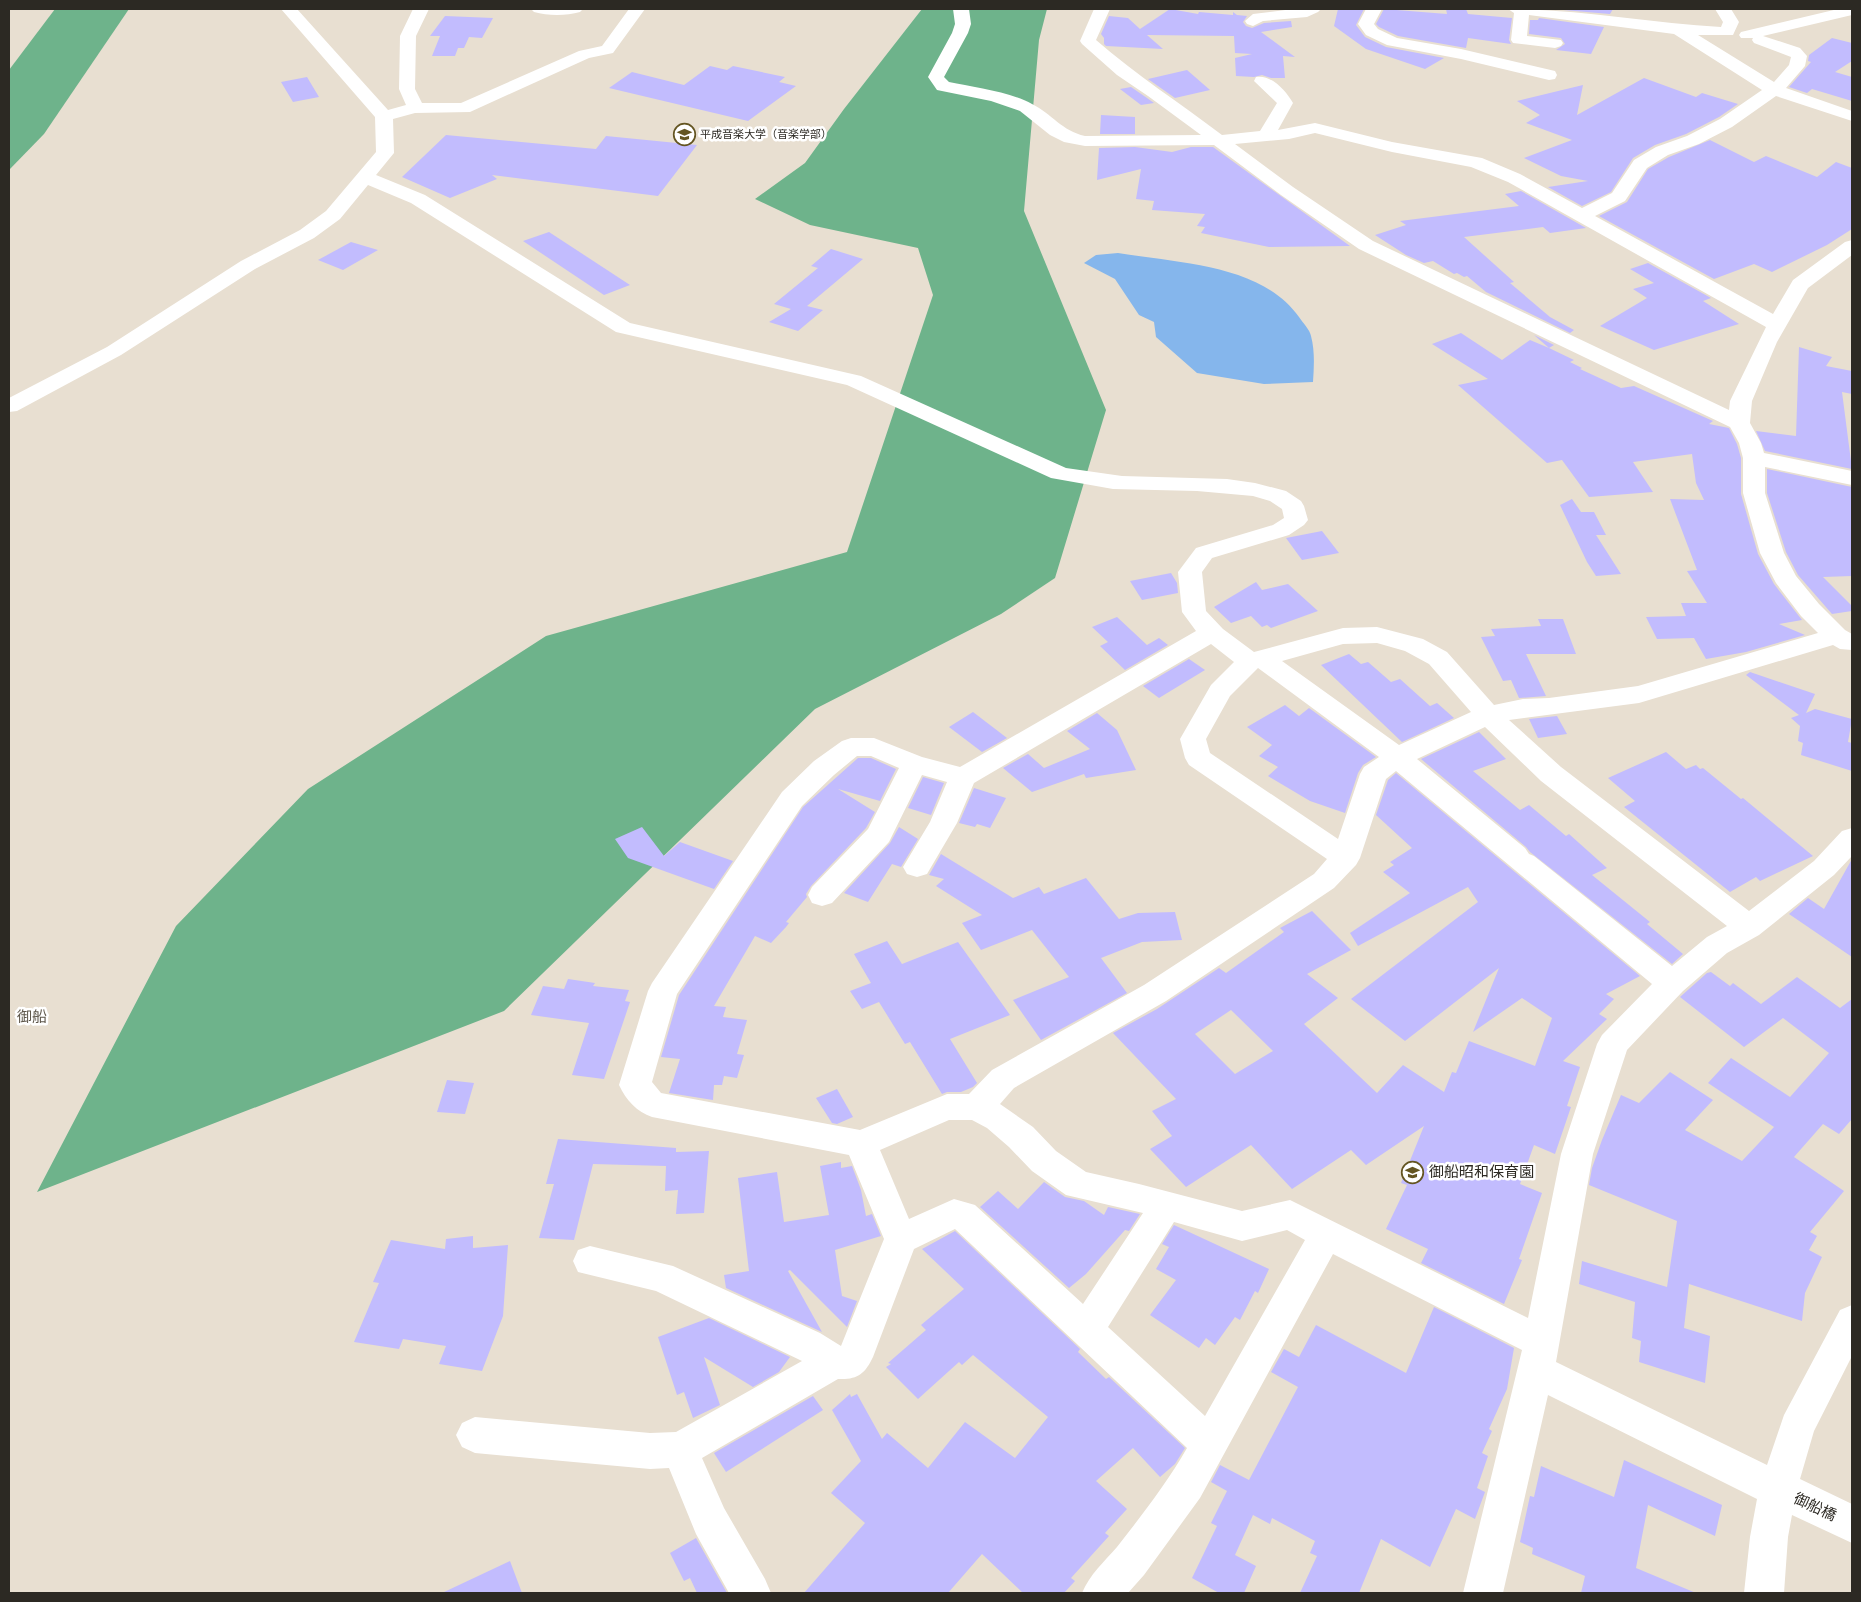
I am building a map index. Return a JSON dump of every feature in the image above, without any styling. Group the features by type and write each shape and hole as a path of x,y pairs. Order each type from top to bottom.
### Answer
{"street":[{"path":"9,406 114,351 248,266 307,234 333,215 385,153 384,116 288,9"},
{"path":"415,108 414,99 407,89 408,36 421,9"},
{"path":"540,9 575,9"},
{"path":"464,108 585,54 607,50 638,9"},
{"path":"961,9 963,24 960,33 936,77 943,86 1026,107 1056,131 1070,138 1085,141 1220,140 1266,136 1315,128 1392,147 1476,162 1514,178 1776,324"},
{"path":"1102,9 1088,41 1123,72 1220,140 1287,191 1366,245 1426,276 1739,423 1750,443 1754,458 1754,493 1772,553 1786,578 1810,610 1844,640"},
{"path":"1253,21 1259,17 1307,12 1313,9"},
{"path":"1374,9 1366,24 1372,32 1393,42 1461,54 1549,75"},
{"path":"1516,9 1586,13 1675,29 1727,32 1731,22 1723,9"},
{"path":"1522,9 1519,40 1555,43"},
{"path":"1705,45 1828,12 1852,10"},
{"path":"1828,12 1852,27"},
{"path":"1675,29 1705,45 1728,63 1776,90 1852,116"},
{"path":"1582,215 1618,197 1640,164 1662,151 1693,140 1726,124 1766,94 1776,90 1797,66 1799,56 1794,51 1760,40"},
{"path":"1262,81 1281,96 1285,104 1266,136"},
{"path":"384,116 415,108 464,108 488,111"},
{"path":"365,177 418,199 623,328 854,380 1059,473 1104,481 1204,484 1254,489 1291,502 1296,510 1296,520 1282,530 1204,553 1190,572 1192,605 1195,612 1213,632 1396,757 1672,984"},
{"path":"1739,423 1742,401 1776,324 1800,284 1852,246"},
{"path":"1754,458 1852,478"},
{"path":"917,867 943,822 963,777 1213,632"},
{"path":"1346,858 1198,758 1193,739 1220,691 1256,660 1343,636 1377,635 1414,645 1438,658 1488,715 1551,774 1748,927"},
{"path":"963,777 914,764 874,747 851,747 824,768 792,799 663,991 635,1085 652,1104 861,1144 946,1107 977,1107 1003,1079 1155,993 1324,881 1346,858 1374,774 1396,757 1488,715 1523,708 1549,707 1639,694 1844,640"},
{"path":"822,895 879,835 914,764"},
{"path":"1483,1593 1539,1357 1577,1154 1613,1044 1672,984 1717,946 1748,927 1824,868 1852,838"},
{"name":"御船橋","path":"977,1107 1022,1137 1044,1161 1078,1185 1242,1226 1290,1215 1539,1357 1786,1493 1852,1524"},
{"path":"590,1261 661,1278 806,1345 834,1362 849,1364 856,1357 901,1239 861,1144"},
{"path":"1087,1329 1166,1206"},
{"path":"901,1239 954,1214 963,1215 1210,1445"},
{"path":"1102,1593 1130,1561 1187,1485 1326,1235"},
{"path":"1764,1593 1769,1537 1786,1493 1797,1427 1852,1320"},
{"path":"474,1434 650,1451 680,1450 834,1362"},
{"path":"680,1450 710,1521 751,1593"}],"green space":[{"path":"55,9 129,9 44,134 9,170 9,70"},
{"path":"922,9 1047,9 1039,40 1024,211 1106,410 1055,578 1001,614 815,709 504,1011 37,1192 176,926 308,789 546,636 847,552 933,295 918,248 810,225 755,199 805,163 844,109"}],"water":[{"path":"1118,253 1217,269 1241,276 1263,286 1283,299 1309,331 1314,353 1313,382 1264,384 1197,373 1156,337 1154,322 1139,315 1115,279 1084,263 1096,255"}],"building":[{"path":"1170,9 1198,14 1199,12 1233,15 1233,12 1237,15 1247,16 1243,22 1246,26 1252,28 1264,23 1291,21 1292,27 1261,32 1295,57 1283,56 1285,78 1271,78 1262,75 1254,77 1236,76 1235,58 1252,54 1235,53 1234,36 1147,35 1163,49 1106,46 1104,44 1104,38 1101,34 1109,16 1128,18 1140,29"},
{"path":"1338,9 1364,9 1356,25 1365,37 1386,47 1444,58 1425,69 1366,49 1334,26"},
{"path":"1384,9 1447,14 1446,9 1466,9 1468,14 1512,18 1509,40 1511,44 1468,38 1466,48 1398,36 1376,24"},
{"path":"1552,9 1613,9 1610,14"},
{"path":"445,16 493,18 482,38 469,37 464,48 458,48 455,56 432,56 440,36 430,36"},
{"path":"1539,18 1604,27 1591,54 1556,50 1565,44 1561,38 1529,34 1530,20 1538,20"},
{"path":"1832,38 1852,43 1852,61 1835,72 1852,77 1852,101 1812,89 1807,93 1789,87 1811,62 1808,61 1809,55"},
{"path":"710,66 727,70 733,66 785,77 779,82 796,86 748,121 609,88 632,72 684,85"},
{"path":"1187,70 1210,90 1175,98 1148,79"},
{"path":"307,77 319,97 293,102 281,82"},
{"path":"1644,78 1696,97 1702,93 1738,104 1719,117 1686,134 1655,145 1633,158 1611,192 1582,206 1548,187 1588,181 1561,176 1524,158 1572,140 1526,123 1540,115 1517,101 1583,85 1577,115"},
{"path":"1131,87 1154,103 1141,105 1120,89"},
{"path":"1101,115 1135,117 1135,134 1100,134"},
{"path":"446,135 596,149 606,136 697,145 658,196 492,175 497,179 450,198 402,177"},
{"path":"1710,140 1754,162 1766,156 1817,177 1836,162 1852,168 1852,229 1827,245 1772,272 1754,264 1714,279 1599,216 1627,202 1648,169 1669,157"},
{"path":"1135,147 1172,152 1191,147 1213,147 1350,246 1269,247 1201,233 1205,227 1197,226 1205,214 1152,210 1154,201 1136,199 1141,169 1097,180 1099,148"},
{"path":"1521,191 1586,228 1550,233 1543,227 1464,237 1514,282 1510,283 1550,317 1574,330 1570,333 1486,292 1467,276 1454,274 1433,261 1424,263 1406,255 1375,235 1406,225 1400,221 1519,206 1505,194"},
{"path":"549,232 630,285 604,295 523,241"},
{"path":"351,242 378,250 343,270 318,260"},
{"path":"831,249 863,259 807,306 823,310 798,331 769,322 791,309 774,304 818,268 811,266"},
{"path":"1648,263 1711,298 1703,301 1739,324 1654,350 1600,326 1647,298 1633,289 1654,283 1630,269"},
{"path":"1461,333 1502,360 1530,340 1574,360 1570,362 1582,368 1580,369 1621,388 1634,386 1713,421 1709,424 1729,428 1741,458 1741,494 1758,554 1774,584 1802,620 1779,624 1805,635 1746,652 1706,659 1694,638 1657,639 1646,617 1686,616 1681,603 1707,603 1687,571 1697,570 1670,499 1704,500 1696,483 1692,454 1633,462 1653,492 1589,497 1562,460 1547,463 1458,385 1488,379 1432,344"},
{"path":"1534,335 1554,345 1549,348"},
{"path":"1799,347 1832,357 1826,366 1852,371 1852,394 1842,392 1852,469 1765,451 1756,431 1796,436"},
{"path":"1767,469 1852,487 1852,576 1823,577 1852,606 1852,611 1832,614 1798,575 1786,552 1767,493"},
{"path":"1572,499 1581,512 1594,512 1606,535 1596,535 1621,574 1596,576 1587,562 1560,505"},
{"path":"1322,531 1339,553 1302,560 1286,538"},
{"path":"1171,573 1177,583 1178,593 1142,600 1130,581"},
{"path":"1256,582 1262,590 1288,584 1318,611 1271,628 1267,625 1262,627 1251,616 1231,623 1214,607"},
{"path":"1117,617 1147,645 1159,638 1168,645 1125,670 1100,646 1108,642 1092,627"},
{"path":"1538,619 1563,619 1576,654 1526,654 1546,696 1519,698 1511,680 1503,681 1481,637 1495,636 1491,629 1541,626"},
{"path":"1349,654 1361,664 1368,662 1391,682 1400,679 1430,706 1437,703 1454,718 1402,742 1321,665"},
{"path":"1189,659 1205,670 1159,698 1143,686"},
{"path":"1750,672 1815,694 1806,713 1815,709 1852,719 1848,742 1852,743 1852,771 1801,755 1803,743 1798,741 1800,726 1791,718 1799,715 1746,675"},
{"path":"1285,705 1299,716 1309,708 1376,757 1363,765 1358,773 1345,813 1310,801 1268,776 1278,767 1259,756 1272,745 1247,727"},
{"path":"973,712 1007,738 982,752 949,727"},
{"path":"1097,713 1117,730 1136,770 1086,778 1084,774 1032,792 1003,768 1028,754 1044,768 1090,749 1067,731"},
{"path":"1557,716 1567,734 1538,738 1529,719"},
{"path":"1479,732 1506,759 1473,771 1520,810 1529,805 1566,836 1569,834 1607,868 1592,875 1650,922 1647,924 1683,954 1672,964 1530,852 1421,759"},
{"path":"1666,752 1686,769 1696,765 1700,769 1703,768 1741,799 1743,798 1813,856 1760,881 1756,877 1730,892 1624,807 1635,801 1608,778"},
{"path":"858,758 871,758 896,769 880,801 838,789 875,812 866,828 811,886 806,894 807,897 786,922 789,923 771,943 755,936 714,1006 726,1007 723,1017 747,1020 737,1054 744,1055 737,1078 724,1076 722,1085 714,1085 713,1100 669,1093 680,1059 661,1057 679,995 803,807"},
{"path":"1396,773 1640,976 1606,994 1614,999 1599,1014 1607,1019 1563,1061 1580,1067 1567,1106 1571,1107 1555,1154 1534,1145 1520,1184 1542,1193 1519,1259 1522,1260 1504,1304 1421,1263 1428,1249 1386,1229 1407,1185 1401,1183 1424,1126 1366,1165 1351,1150 1292,1189 1251,1145 1186,1187 1150,1149 1172,1136 1152,1111 1176,1099 1113,1033 1157,1009 1219,968 1226,973 1284,932 1280,928 1312,911 1351,950 1307,974 1338,998 1304,1024 1377,1093 1403,1065 1444,1092 1452,1072 1456,1073 1469,1041 1535,1066 1552,1018 1522,998 1473,1032 1499,968 1405,1041 1351,999 1478,902 1468,887 1358,946 1350,933 1410,893 1383,872 1394,865 1390,862 1412,848 1376,815 1388,780","holes":["1231,1010 1273,1051 1235,1074 1195,1034"]},
{"path":"923,777 944,783 931,815 908,808"},
{"path":"974,788 1006,798 990,828 977,824 975,827 959,823"},
{"path":"642,827 664,856 680,842 733,861 714,889 628,858 615,839"},
{"path":"899,827 918,839 901,867 892,864 868,902 844,893 890,843"},
{"path":"941,854 1013,898 1039,887 1044,894 1086,878 1119,919 1138,913 1175,912 1182,940 1142,942 1101,958 1127,993 1041,1040 1013,1000 1069,977 1032,930 981,950 962,923 982,915 936,886 944,879 929,875"},
{"path":"1852,859 1852,957 1789,914 1808,898 1824,909"},
{"path":"887,941 902,964 958,942 1010,1015 950,1039 977,1083 973,1087 961,1092 942,1094 910,1042 905,1044 879,1002 862,1009 850,991 871,983 854,954"},
{"path":"1711,972 1730,986 1733,983 1761,1004 1797,977 1840,1008 1852,999 1852,1119 1839,1134 1823,1124 1794,1157 1844,1191 1810,1232 1817,1236 1809,1250 1822,1257 1805,1293 1802,1321 1689,1284 1684,1328 1710,1336 1705,1383 1639,1362 1641,1341 1632,1338 1635,1302 1579,1284 1582,1261 1667,1287 1677,1221 1589,1185 1592,1168 1621,1095 1639,1103 1670,1072 1713,1100 1685,1130 1742,1161 1774,1127 1708,1083 1731,1058 1790,1097 1829,1053 1783,1018 1744,1047 1680,997 1707,973"},
{"path":"568,979 595,983 593,986 629,990 625,1001 630,1002 604,1079 572,1075 589,1023 531,1015 543,986 564,989"},
{"path":"447,1080 474,1083 465,1114 437,1112"},
{"path":"837,1089 853,1117 837,1124 832,1123 816,1098"},
{"path":"558,1139 676,1148 676,1152 709,1151 704,1213 676,1214 678,1190 665,1191 666,1166 593,1164 574,1240 539,1238 554,1184 546,1184"},
{"path":"841,1162 841,1168 852,1166 861,1190 866,1216 872,1214 881,1236 835,1250 842,1296 857,1301 847,1327 790,1270 788,1271 822,1332 726,1288 724,1275 749,1271 738,1178 777,1172 784,1222 829,1215 820,1166"},
{"path":"1044,1182 1065,1197 1084,1201 1104,1215 1108,1207 1140,1214 1129,1231 1125,1230 1086,1274 1069,1288 980,1207 998,1191 1018,1209"},
{"path":"1174,1225 1269,1269 1258,1293 1255,1291 1240,1320 1235,1317 1215,1345 1206,1338 1199,1348 1150,1315 1176,1280 1156,1269 1169,1247 1162,1244"},
{"path":"955,1231 1080,1349 1078,1352 1106,1379 1109,1377 1185,1448 1175,1464 1160,1477 1133,1448 1096,1481 1127,1509 1105,1533 1109,1536 1071,1578 1075,1581 1064,1593 1023,1593 982,1554 948,1593 804,1593 865,1523 831,1493 861,1461 832,1410 850,1394 851,1397 857,1394 882,1439 887,1433 928,1468 965,1422 1015,1458 1048,1417 973,1355 962,1365 959,1362 918,1399 886,1367 891,1364 888,1363 926,1330 921,1325 964,1289 922,1249"},
{"path":"473,1236 473,1248 508,1245 503,1316 482,1371 439,1364 446,1346 403,1339 399,1349 354,1342 379,1283 373,1282 391,1240 445,1249 446,1239"},
{"path":"1434,1307 1514,1348 1507,1389 1489,1429 1492,1431 1482,1453 1488,1456 1477,1488 1485,1492 1475,1519 1456,1509 1430,1567 1381,1539 1359,1593 1300,1593 1317,1556 1310,1553 1315,1541 1272,1518 1270,1524 1253,1515 1235,1555 1256,1566 1244,1593 1219,1593 1192,1578 1217,1526 1211,1523 1227,1491 1211,1482 1220,1465 1249,1480 1298,1387 1271,1372 1284,1349 1299,1357 1316,1325 1406,1373"},
{"path":"709,1318 790,1357 779,1372 753,1387 704,1357 720,1405 693,1418 684,1392 677,1395 658,1337"},
{"path":"813,1396 823,1410 726,1472 714,1453"},
{"path":"1624,1460 1722,1505 1715,1536 1648,1505 1636,1568 1696,1593 1581,1593 1585,1576 1532,1554 1533,1548 1520,1542 1530,1496 1534,1497 1541,1466 1614,1497"},
{"path":"696,1538 727,1593 697,1593 690,1578 684,1581 670,1553"},
{"path":"510,1561 522,1593 442,1593"}],"place":[{"name":"平成音楽大学（音楽学部）","path":"684,134"},
{"name":"御船昭和保育園","path":"1413,1172"}],"district":[{"name":"御船","path":"32,1017"}]}
